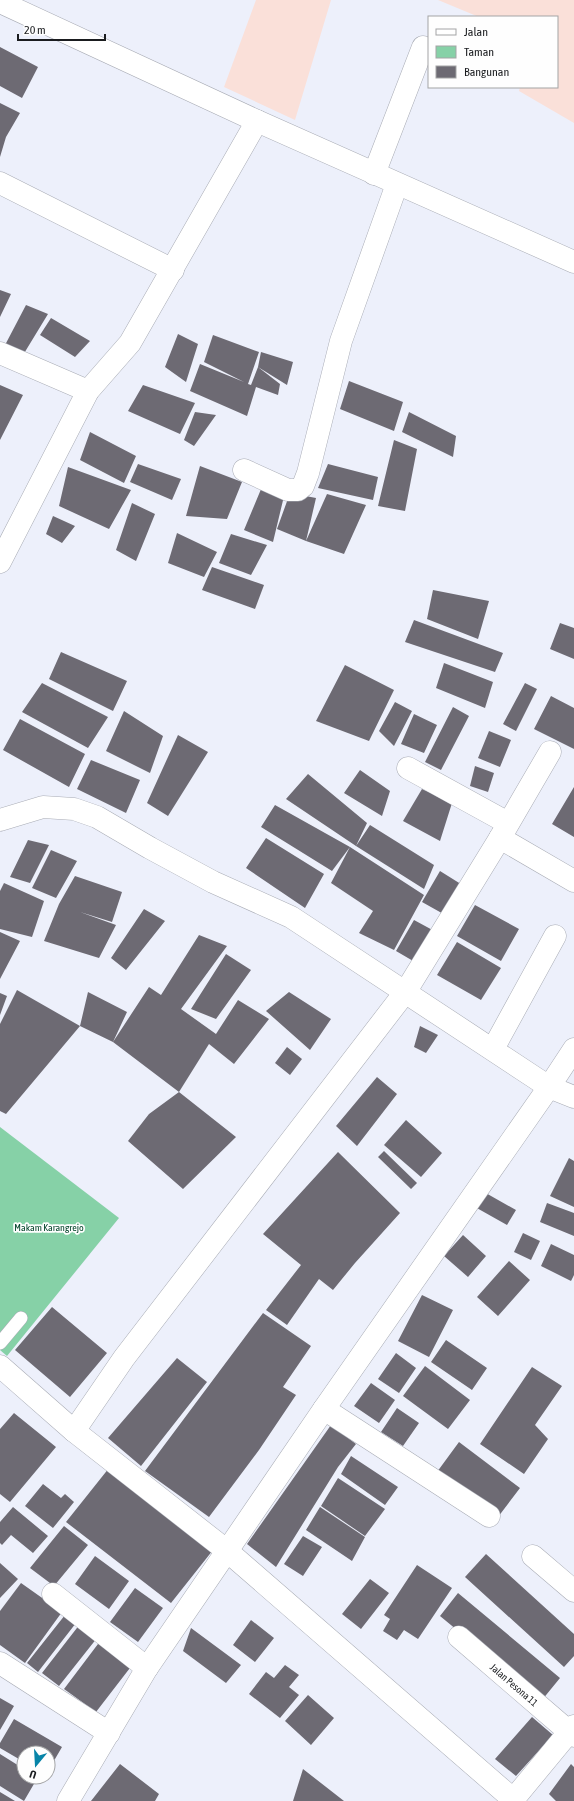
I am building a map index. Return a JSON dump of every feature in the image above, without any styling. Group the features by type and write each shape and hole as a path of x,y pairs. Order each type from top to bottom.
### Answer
{"street":[{"path":"0,2 374,174 574,262"},
{"path":"374,174 423,47"},
{"path":"0,562 88,392 130,343 257,121"},
{"path":"0,183 173,270"},
{"path":"244,470 288,490 298,490 303,486 308,472 341,341 397,184"},
{"path":"0,353 88,392"},
{"path":"74,1431 124,1358 406,991 550,752"},
{"path":"408,768 504,830 574,881"},
{"path":"0,820 43,807 74,809 97,817 213,882 291,917 406,991 549,1087 574,1097"},
{"path":"493,1049 555,936"},
{"path":"68,1801 147,1668 226,1550 574,1049"},
{"path":"0,1366 74,1431 226,1550 513,1800 572,1731"},
{"path":"324,1409 489,1516"},
{"path":"533,1556 574,1591"},
{"path":"52,1594 147,1668"},
{"name":"Jalan Pesona 11","path":"459,1637 572,1731"},
{"path":"0,1663 109,1733"}],"lane":[{"path":"0,1344 21,1318"}],"shaded area":[{"path":"256,0 331,0 295,120 224,87"},
{"path":"438,0 574,0 574,123 519,91 520,88 558,88 558,16 477,16"}],"green space":[{"name":"Makam Karangrejo","path":"0,1127 119,1218 7,1356 0,1350"}],"building":[{"path":"0,47 38,67 22,98 0,86"},
{"path":"0,103 20,113 6,137 0,157"},
{"path":"0,290 11,294 0,317"},
{"path":"26,305 48,314 20,360 4,347"},
{"path":"51,318 90,341 75,357 40,335"},
{"path":"178,334 198,344 186,382 165,367"},
{"path":"213,335 259,352 248,384 251,385 258,367 280,384 278,395 256,387 247,416 190,391 200,364 244,382 204,362"},
{"path":"261,352 293,362 287,385 258,367"},
{"path":"349,381 403,402 394,431 340,409"},
{"path":"0,385 23,395 0,440"},
{"path":"143,385 195,403 180,434 128,411"},
{"path":"195,412 216,415 194,446 184,440"},
{"path":"409,412 456,436 453,457 402,432"},
{"path":"90,432 136,456 124,483 80,460"},
{"path":"394,440 417,449 405,511 378,506"},
{"path":"138,464 181,479 172,500 130,482"},
{"path":"328,464 378,477 373,500 318,488"},
{"path":"200,466 242,482 227,519 186,516"},
{"path":"68,467 131,490 109,529 59,506"},
{"path":"264,482 285,492 273,542 244,530"},
{"path":"290,493 316,498 306,541 277,529"},
{"path":"327,494 366,505 344,554 306,541"},
{"path":"132,503 155,514 136,561 116,550"},
{"path":"53,516 75,526 62,543 46,534"},
{"path":"177,533 217,552 204,577 168,563"},
{"path":"231,534 267,545 251,575 219,563"},
{"path":"212,567 264,585 255,609 202,590"},
{"path":"433,590 489,601 478,639 427,619"},
{"path":"414,620 503,653 495,672 405,642"},
{"path":"560,623 574,628 574,659 550,649"},
{"path":"61,652 127,681 113,711 49,679"},
{"path":"444,663 493,682 485,708 436,688"},
{"path":"345,665 394,690 369,741 316,721"},
{"path":"42,683 108,717 88,748 22,712"},
{"path":"525,683 537,689 516,731 503,724"},
{"path":"551,696 574,708 574,749 534,729"},
{"path":"395,702 412,711 394,746 379,731"},
{"path":"453,707 469,716 441,770 425,762"},
{"path":"124,711 163,736 150,773 106,751"},
{"path":"414,714 437,725 424,753 401,744"},
{"path":"20,719 85,754 69,787 3,750"},
{"path":"489,731 511,740 500,767 478,758"},
{"path":"178,735 208,752 168,816 147,803"},
{"path":"91,760 140,780 126,813 77,789"},
{"path":"475,766 494,773 488,792 470,786"},
{"path":"360,770 390,791 382,816 344,793"},
{"path":"308,774 367,823 356,846 286,799"},
{"path":"574,787 574,837 552,824"},
{"path":"422,789 452,803 440,841 403,821"},
{"path":"275,805 350,847 332,871 261,827"},
{"path":"370,825 434,865 424,889 356,846"},
{"path":"266,838 324,874 305,908 246,868"},
{"path":"28,840 49,845 30,883 10,877"},
{"path":"350,847 424,895 394,950 359,933 373,911 331,883"},
{"path":"51,850 77,861 56,898 32,888"},
{"path":"440,871 464,886 447,916 422,902"},
{"path":"75,876 122,892 112,922 80,912 116,925 99,958 44,941 59,904"},
{"path":"4,883 44,901 32,937 0,929 0,891"},
{"path":"475,905 519,929 501,961 457,936"},
{"path":"144,909 165,921 126,970 111,958"},
{"path":"414,920 438,933 420,965 396,951"},
{"path":"0,932 20,941 0,979"},
{"path":"199,935 227,946 181,1009 216,1034 238,1000 269,1019 234,1064 209,1044 179,1092 113,1042 149,987 161,995"},
{"path":"457,942 501,968 481,1000 437,975"},
{"path":"226,954 251,970 216,1019 191,1009"},
{"path":"17,990 80,1026 6,1114 0,1111 0,1024"},
{"path":"88,992 127,1012 113,1042 80,1026"},
{"path":"289,992 331,1019 310,1050 266,1011"},
{"path":"0,993 7,996 0,1015"},
{"path":"420,1026 438,1035 426,1053 414,1047"},
{"path":"287,1047 302,1059 290,1075 275,1063"},
{"path":"377,1077 397,1094 357,1146 336,1126"},
{"path":"179,1092 236,1137 183,1189 128,1141 149,1114"},
{"path":"406,1120 442,1153 421,1177 384,1145"},
{"path":"384,1151 417,1183 411,1189 378,1157"},
{"path":"338,1152 400,1213 333,1290 319,1279 287,1325 266,1310 301,1265 263,1234"},
{"path":"569,1158 574,1161 574,1207 550,1196"},
{"path":"484,1192 516,1210 507,1225 475,1207"},
{"path":"547,1203 574,1213 574,1236 540,1222"},
{"path":"523,1233 540,1241 531,1260 514,1252"},
{"path":"463,1235 486,1256 468,1277 444,1256"},
{"path":"551,1244 574,1255 574,1275 571,1281 541,1266"},
{"path":"509,1261 530,1280 498,1316 477,1297"},
{"path":"422,1295 453,1310 429,1357 398,1341"},
{"path":"52,1307 107,1353 70,1397 15,1350"},
{"path":"263,1313 311,1346 283,1387 296,1395 259,1450 209,1517 145,1471"},
{"path":"446,1340 487,1368 472,1390 431,1362"},
{"path":"396,1353 416,1368 399,1393 378,1379"},
{"path":"177,1358 207,1382 141,1466 108,1438"},
{"path":"425,1366 470,1400 448,1429 403,1396"},
{"path":"532,1367 562,1386 535,1425 548,1439 524,1474 480,1444"},
{"path":"371,1383 395,1400 379,1423 354,1406"},
{"path":"397,1408 419,1423 403,1446 381,1432"},
{"path":"14,1413 56,1447 10,1502 0,1494 0,1429"},
{"path":"331,1425 356,1444 338,1467 276,1567 247,1544"},
{"path":"459,1442 520,1488 498,1517 437,1472"},
{"path":"351,1456 398,1487 385,1505 341,1474"},
{"path":"109,1468 213,1550 171,1603 66,1522"},
{"path":"338,1478 385,1509 365,1536 321,1506"},
{"path":"43,1484 61,1498 65,1494 74,1502 53,1528 25,1506"},
{"path":"13,1507 48,1536 33,1553 11,1535 2,1545 0,1543 0,1522"},
{"path":"320,1507 365,1537 352,1561 306,1530"},
{"path":"64,1526 88,1545 54,1586 30,1568"},
{"path":"303,1536 322,1547 303,1576 284,1564"},
{"path":"486,1554 574,1634 574,1656 564,1667 465,1577"},
{"path":"95,1556 129,1581 109,1609 75,1584"},
{"path":"0,1563 18,1579 0,1598"},
{"path":"417,1565 452,1588 418,1639 404,1630 397,1640 383,1631 390,1619 384,1615"},
{"path":"370,1579 389,1593 361,1629 342,1614"},
{"path":"21,1583 62,1612 25,1663 0,1645 0,1611"},
{"path":"135,1588 163,1608 138,1642 110,1622"},
{"path":"458,1593 560,1678 542,1700 440,1616"},
{"path":"65,1615 76,1623 38,1672 27,1663"},
{"path":"251,1620 274,1638 255,1662 233,1645"},
{"path":"80,1624 97,1638 59,1686 42,1673"},
{"path":"191,1628 241,1665 226,1683 183,1651"},
{"path":"101,1640 133,1664 96,1712 64,1689"},
{"path":"285,1665 299,1675 289,1687 299,1695 280,1718 249,1694 266,1672 274,1678"},
{"path":"308,1695 334,1718 311,1745 285,1721"},
{"path":"0,1698 14,1706 0,1730"},
{"path":"532,1717 553,1735 516,1776 495,1759"},
{"path":"14,1719 62,1747 56,1757 56,1745 16,1745 16,1757 0,1748 0,1743"},
{"path":"0,1754 16,1764 16,1785 33,1785 24,1801 0,1786"},
{"path":"120,1764 159,1794 155,1801 91,1801"},
{"path":"571,1764 574,1767 574,1801 556,1801 549,1794"},
{"path":"303,1769 344,1801 293,1801"},
{"path":"0,1792 15,1801 0,1801"}]}
